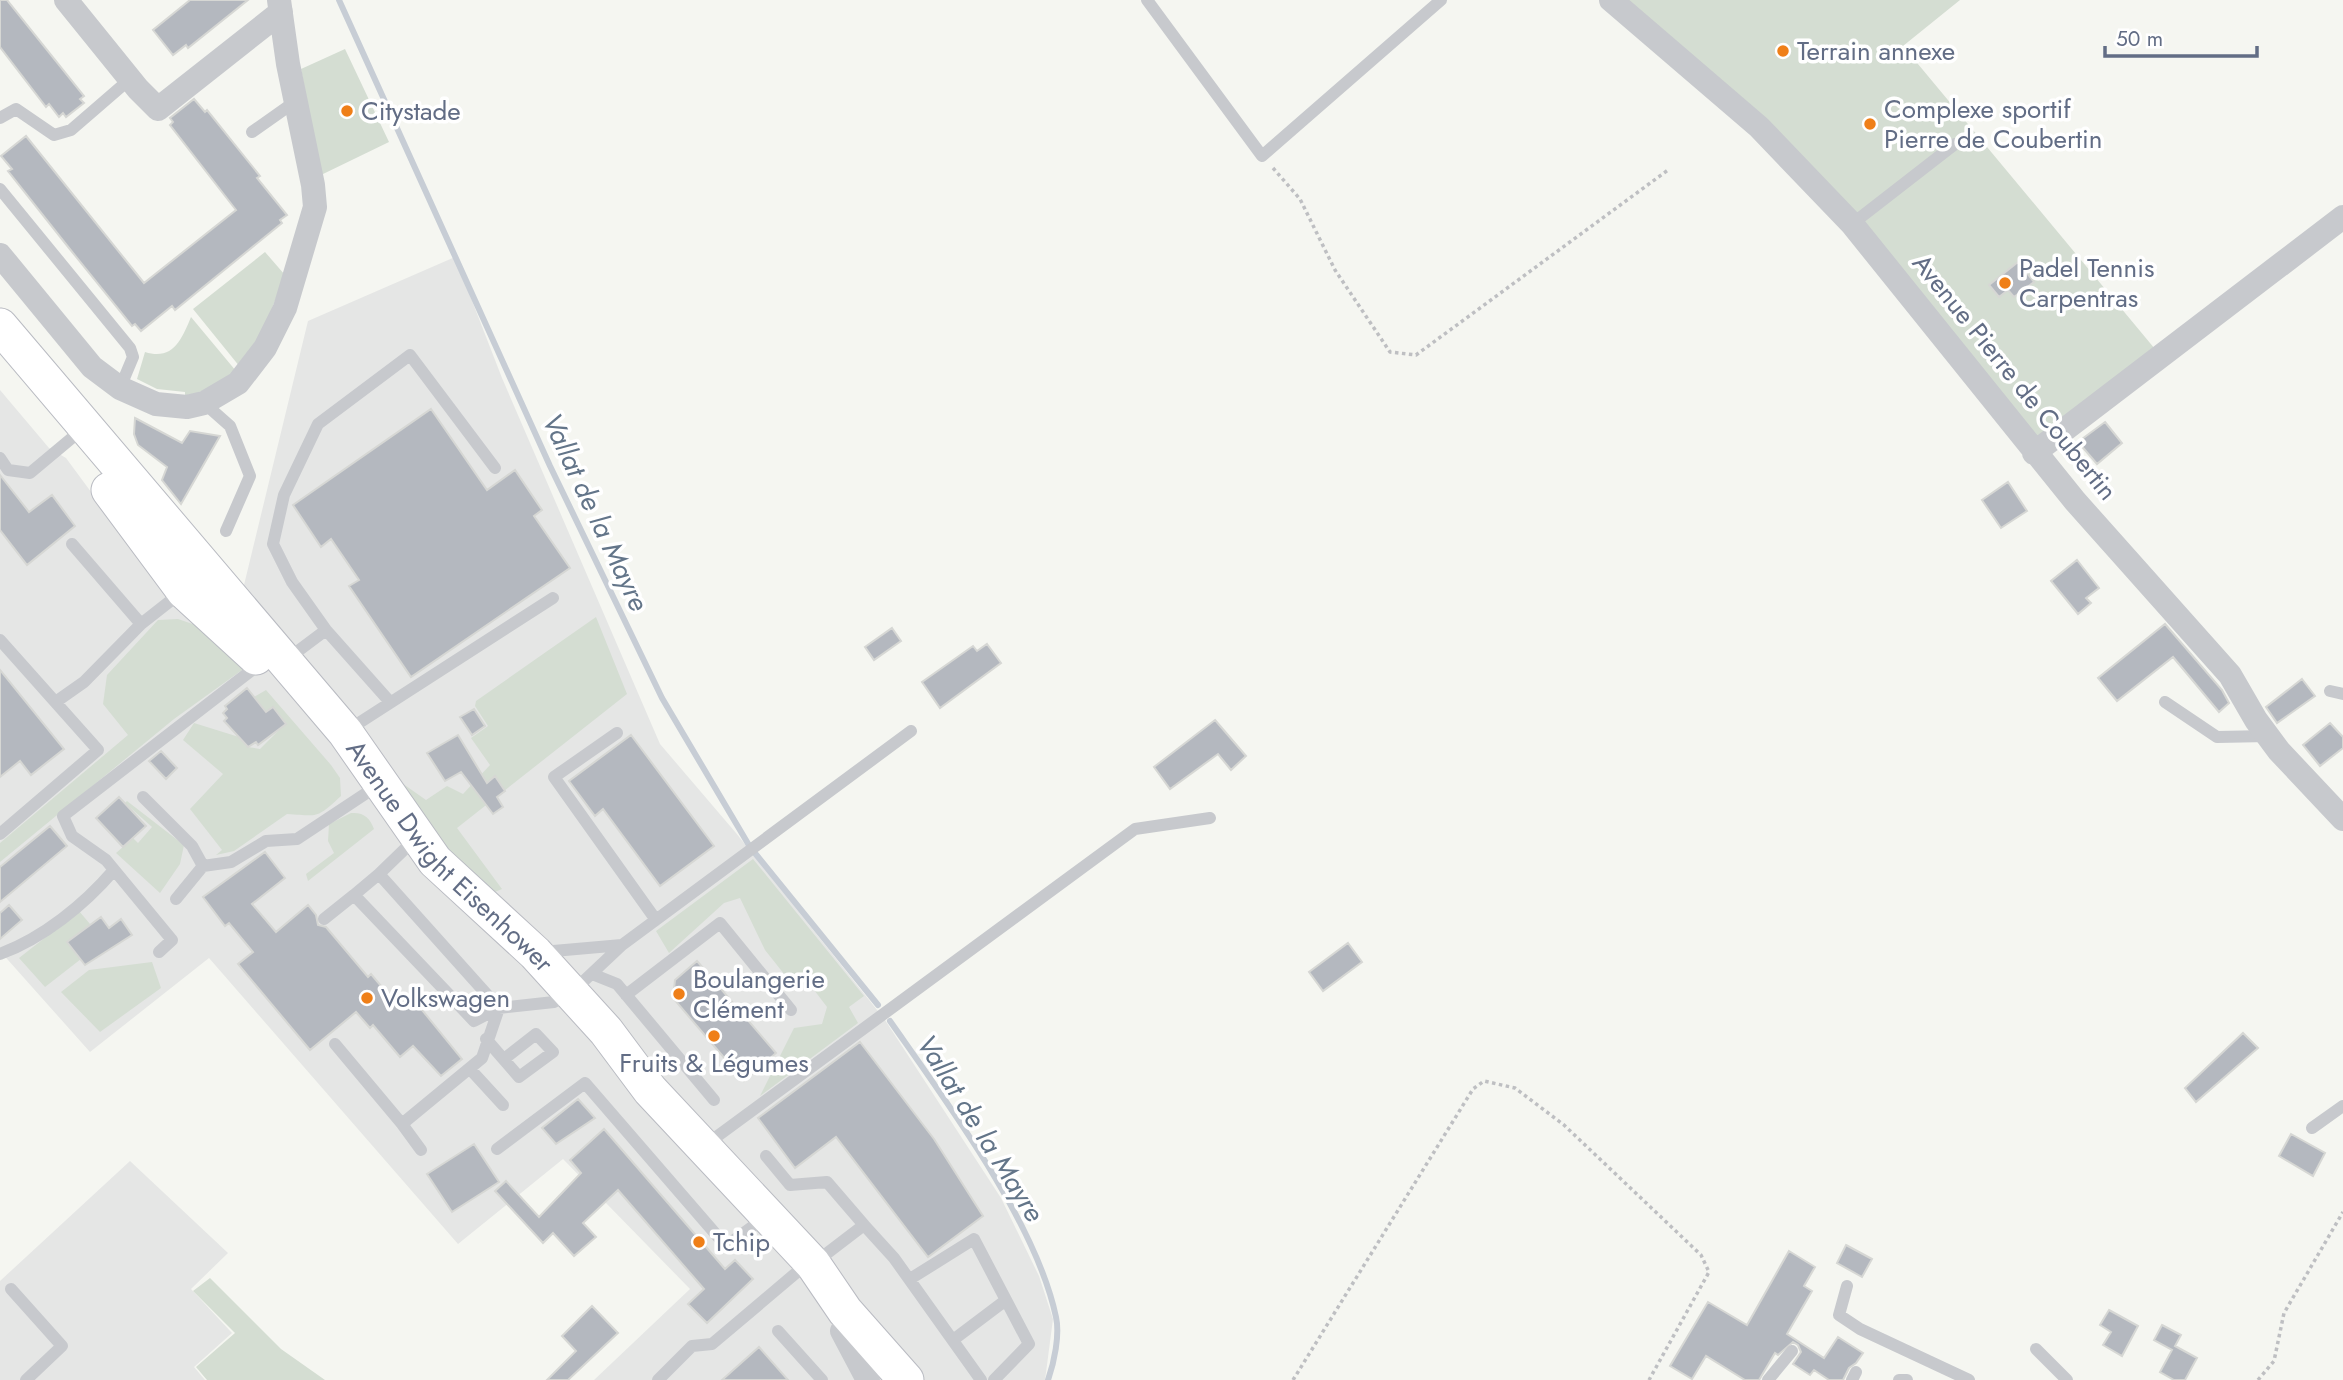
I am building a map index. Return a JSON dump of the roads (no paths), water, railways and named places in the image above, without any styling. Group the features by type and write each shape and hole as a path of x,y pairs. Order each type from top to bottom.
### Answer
{"main road":[{"name":"Avenue Dwight Eisenhower","path":"0,326 77,434 196,581 345,732 436,861 572,990 650,1090 704,1146 805,1269 885,1380"},
{"name":"Avenue Dwight Eisenhower","path":"0,357 77,434"},
{"name":"Avenue Dwight Eisenhower","path":"273,662 410,844 472,921 572,990 756,1224 805,1269"},
{"name":"Avenue Dwight Eisenhower","path":"853,1333 906,1380"}],"street":[{"path":"66,0 158,109 280,6"},
{"name":"Avenue Pierre de Coubertin","path":"1612,0 1759,127 1852,224 2034,453 2230,675 2269,736 2342,815"},
{"path":"0,255 92,367 120,388 156,404 187,407 204,403 238,383 265,348 285,308 315,207 280,6"},
{"path":"2034,453 2343,217"},
{"path":"853,1333 869,1380"}],"lane":[{"path":"1147,0 1262,156 1441,0"},
{"path":"0,118 16,109 54,135 71,130 130,79"},
{"path":"252,132 296,101"},
{"path":"1852,224 1955,144"},
{"path":"0,189 130,348 134,356 120,388"},
{"path":"390,702 326,630 292,582 273,544 284,495 318,424 410,355 495,468"},
{"path":"204,403 230,426 250,476 226,531"},
{"path":"0,458 8,470 30,473 77,434"},
{"path":"72,544 141,624"},
{"path":"57,701 84,682 141,624 196,581"},
{"path":"345,732 553,598"},
{"path":"159,952 172,940 106,860 72,836 63,817 273,662 326,630"},
{"path":"0,640 98,750 0,834"},
{"path":"2165,702 2217,737 2269,736"},
{"path":"572,990 622,945 911,731"},
{"path":"617,733 554,777 656,920"},
{"path":"176,899 203,866 231,862 266,841 298,839 371,790"},
{"path":"143,797 192,846 203,866"},
{"path":"704,1146 1135,829 1210,818"},
{"path":"324,919 379,874 410,844"},
{"path":"0,954 28,944 97,891 114,870"},
{"path":"379,874 499,1008"},
{"path":"354,895 474,1021 499,1008 572,990 617,984 714,1100"},
{"path":"626,995 720,923 791,1010"},
{"path":"535,953 622,945"},
{"path":"402,1125 482,1058 486,1039 499,1008"},
{"path":"486,1039 504,1059"},
{"path":"335,1044 421,1150"},
{"path":"470,1069 503,1105"},
{"path":"497,1149 585,1083 726,1246 756,1224"},
{"path":"2312,1128 2343,1106"},
{"path":"766,1156 790,1185 827,1182 910,1279 981,1380"},
{"path":"659,1380 692,1346 712,1344 805,1269 864,1226"},
{"path":"910,1279 974,1239 1028,1344 994,1380"},
{"path":"1847,1286 1839,1315 1860,1329 1969,1380"},
{"path":"11,1289 62,1346 26,1380"},
{"path":"953,1340 1006,1300"},
{"path":"778,1331 822,1380"},
{"path":"853,1333 882,1338 921,1380"},
{"path":"2036,1349 2067,1380"},
{"path":"1768,1380 1792,1351"},
{"path":"1899,1380 1907,1380"}],"waterway":[{"name":"Vallat de la Mayre","path":"339,0 550,466 662,698 750,847 878,1005"},
{"name":"Vallat de la Mayre","path":"890,1021 962,1125 1030,1242 1045,1280 1057,1324 1056,1349 1048,1380"}],"place":[{"name":"Terrain annexe","path":"1783,51"},
{"name":"Citystade","path":"347,111"},
{"name":"Complexe sportif Pierre de Coubertin","path":"1870,124"},
{"name":"Padel Tennis Carpentras","path":"2005,283"},
{"name":"Boulangerie Clément","path":"679,994"},
{"name":"Volkswagen","path":"367,998"},
{"name":"Fruits & Légumes","path":"714,1036"},
{"name":"Tchip","path":"699,1242"}]}
